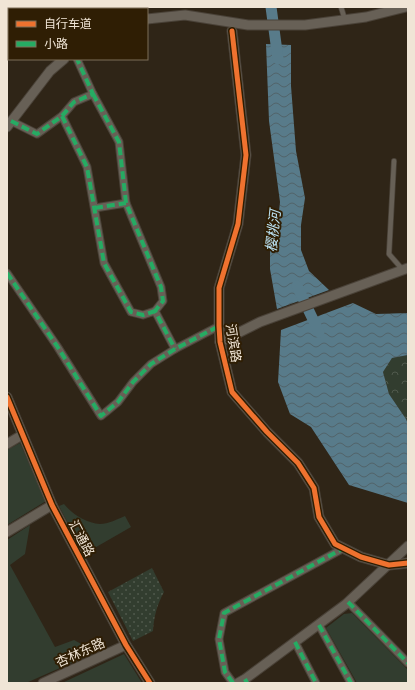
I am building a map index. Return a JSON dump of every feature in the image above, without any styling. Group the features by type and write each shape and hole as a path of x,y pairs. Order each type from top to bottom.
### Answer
{"street":[{"path":"148,19 185,15 248,25 305,25 366,17 406,7"},
{"name":"河滨路","path":"232,31 246,155 238,224 219,288 220,342 232,392 267,432 298,463 314,488 320,517 335,544 361,557 389,564 408,563"},
{"path":"63,60 50,71 9,124 37,134 62,116 74,102 93,94"},
{"path":"62,116 87,167 104,263 131,312 143,315 155,311 163,301 162,287 126,203 119,142 93,94 77,60"},
{"path":"94,208 126,203"},
{"path":"220,342 260,322 406,269"},
{"path":"7,273 57,346 101,416 118,402 133,382 151,364 175,349 219,326"},
{"path":"155,311 175,349"},
{"name":"汇通路","path":"7,397 52,505 126,645 150,683"},
{"path":"7,444 22,436"},
{"path":"7,532 52,505"},
{"path":"243,682 348,602 408,546"},
{"path":"233,683 225,672 219,639 224,614 344,548"},
{"path":"348,602 408,663"},
{"path":"319,625 351,683"},
{"path":"295,642 316,683"},
{"name":"杏林东路","path":"43,683 126,645"}],"lane":[{"path":"341,7 345,20"},
{"path":"394,161 389,254 406,269"}],"green space":[{"path":"408,355 408,424 389,394 383,372 392,358"},
{"path":"20,443 46,501 7,525 7,450"},
{"path":"64,504 75,514 90,522 103,524 125,516 131,527 84,554 59,506"},
{"path":"30,525 25,554 10,565 55,647 74,640 96,652 26,683 7,683 7,540"},
{"path":"152,568 164,592 156,611 153,631 133,641 108,592"},
{"path":"352,613 408,670 408,683 357,683 326,628 344,614"},
{"path":"124,654 142,683 62,683"}],"water":[{"path":"266,44 291,45 291,86 296,151 305,198 301,225 301,250 309,271 329,290 277,309 270,269 270,248 277,229 280,202 269,121"},
{"path":"353,303 376,314 408,313 408,355 392,358 383,372 389,394 408,424 408,503 349,485 311,427 290,414 278,382 281,330"}],"waterway":[{"name":"樱桃河","path":"271,7 278,59"},
{"name":"樱桃河","path":"297,286 319,332"}],"marked path":[{"path":"11,121 37,134 62,116 74,102 93,94 77,60"},
{"path":"93,94 119,142 126,203 161,287 163,301 155,311 175,349"},
{"path":"62,116 87,167 104,263 131,312 143,315 155,311"},
{"path":"95,208 126,203"},
{"path":"7,273 57,346 101,416 118,402 133,382 151,364 175,349 219,326"},
{"path":"233,683 225,672 219,639 224,613 344,548"},
{"path":"348,602 408,663"},
{"path":"319,625 351,683"},
{"path":"295,642 316,683"},
{"path":"245,679 247,683"}],"cycle path":[{"path":"232,31 246,155 238,224 219,288 220,342 232,392 267,432 298,463 314,488 319,517 335,544 361,557 389,565 408,563"},
{"path":"7,397 52,505 126,645 150,683"}]}
